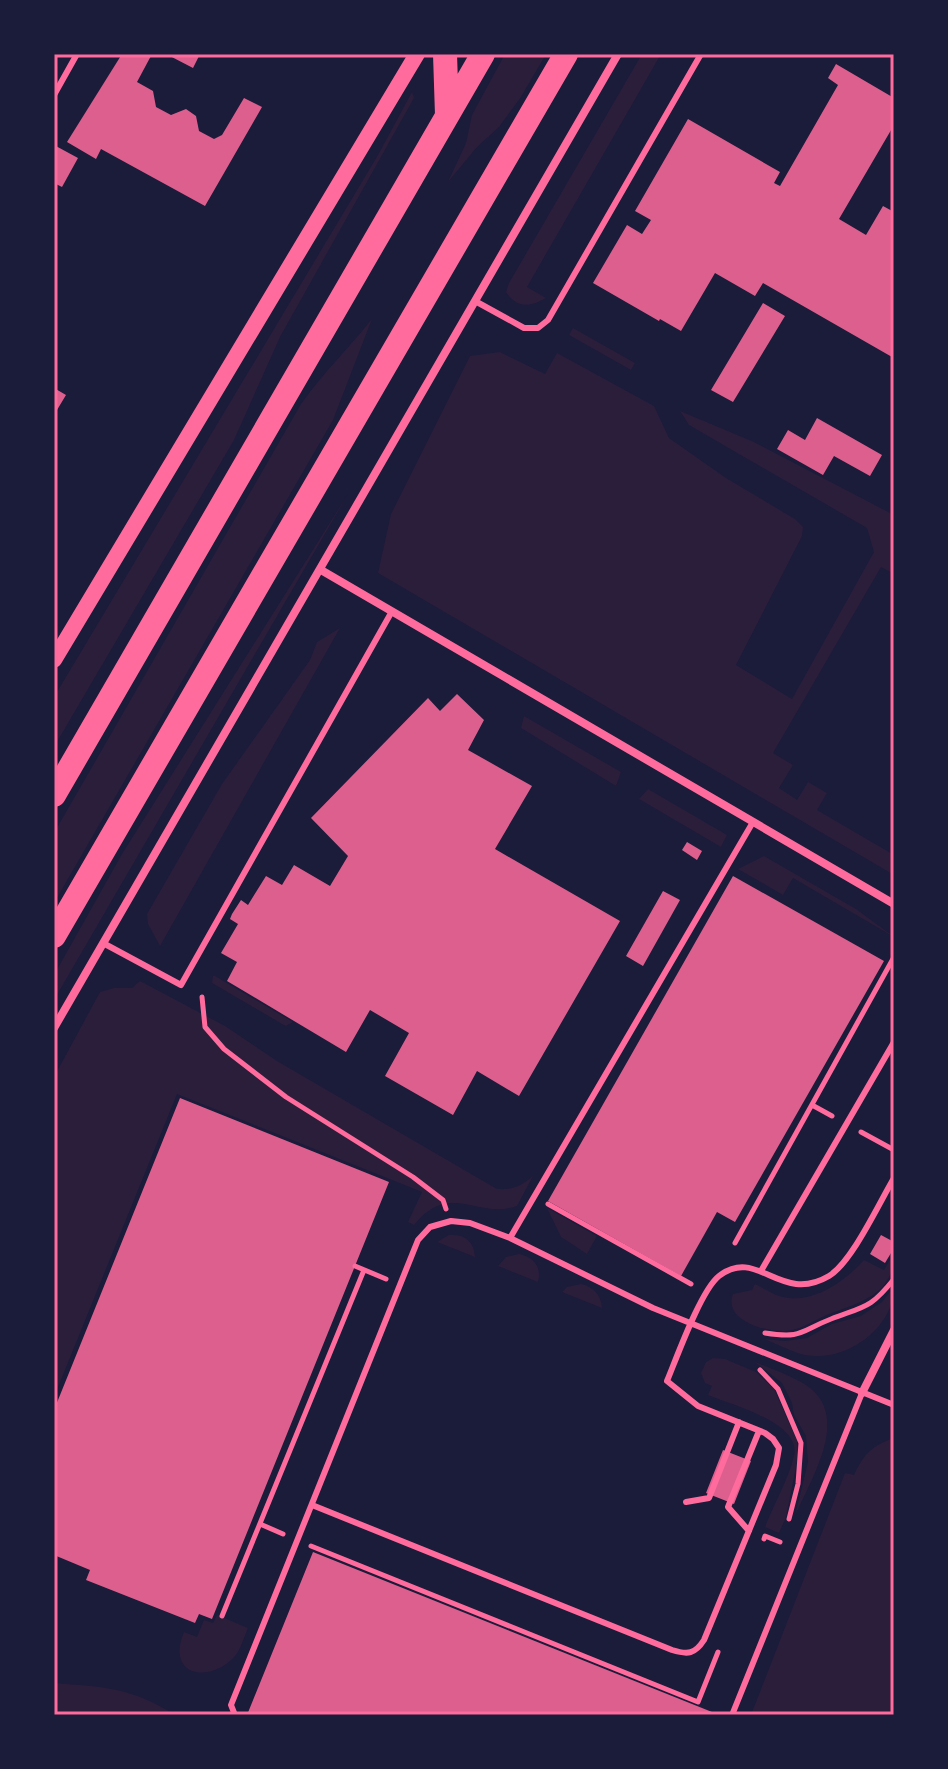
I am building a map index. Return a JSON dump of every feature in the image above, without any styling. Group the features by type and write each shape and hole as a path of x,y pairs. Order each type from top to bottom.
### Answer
{"highway":[{"path":"445,54 447,115"},
{"path":"54,795 483,54"},
{"path":"54,936 566,54"}],"main road":[{"path":"54,660 417,54"}],"street":[{"path":"54,1028 618,54"},
{"path":"321,570 894,904"},
{"path":"862,1393 894,1330"}],"lane":[{"path":"54,95 77,54"},
{"path":"475,301 524,328 538,328 548,320 701,54"},
{"path":"103,943 181,985 391,613"},
{"path":"510,1238 753,822"},
{"path":"761,1271 894,1042"},
{"path":"312,1505 672,1650 689,1654 694,1652 704,1640 779,1457 779,1448 773,1439 759,1431 698,1406 667,1381 691,1323 718,1276 732,1268 746,1265 781,1282 796,1285 829,1276 844,1262 894,1178"},
{"path":"235,1715 231,1705 418,1240 430,1227 450,1221 470,1223 510,1238 653,1308 894,1405"},
{"path":"732,1715 862,1393"},
{"path":"686,1502 709,1498 739,1422"},
{"path":"749,1531 728,1507 759,1431"}],"path":[{"path":"735,1243 894,957"},
{"path":"202,997 205,1027 224,1049 286,1097 413,1177 443,1200 450,1221"},
{"path":"812,1105 833,1117"},
{"path":"861,1132 894,1150"},
{"path":"534,1197 691,1284"},
{"path":"355,1266 386,1279 391,1268"},
{"path":"222,1616 364,1270"},
{"path":"764,1333 784,1336 804,1334 830,1319 859,1311 880,1297 894,1279"},
{"path":"259,1524 284,1534"}],"shaded area":[{"path":"505,54 546,54 499,127 477,147 448,182 466,143 472,115"},
{"path":"642,54 661,54 527,287 546,298 529,305 519,304 506,292 509,283"},
{"path":"412,92 414,98 280,337 234,440 54,747 54,697 378,155"},
{"path":"372,319 333,420 54,903 54,833 301,404"},
{"path":"573,328 635,363 631,370 569,335"},
{"path":"500,352 545,374 557,353 654,406 669,438 803,527 802,536 736,665 792,699 874,552 867,528 689,425 680,411 754,442 894,515 894,574 881,567 773,753 793,765 779,788 797,800 808,782 827,793 817,810 894,855 894,875 378,573 391,514 470,356"},
{"path":"348,494 54,1000 54,975 122,854"},
{"path":"340,628 160,946 148,924 147,914 222,784 310,660 317,642"},
{"path":"524,716 621,772 616,786 521,728"},
{"path":"648,789 727,835 721,847 639,799"},
{"path":"764,856 856,909 894,937 793,878 783,895 738,869"},
{"path":"213,976 293,1022 286,1026 282,1024 212,983"},
{"path":"140,981 225,1026 277,1061 497,1189 516,1187 533,1176 517,1206 490,1209 452,1203 440,1205 414,1225 408,1222 422,1192 177,1094 54,1397 54,1077 100,992 132,988"},
{"path":"547,1208 597,1236 587,1254 561,1237"},
{"path":"449,1235 468,1240 475,1257 437,1242"},
{"path":"894,1253 889,1278 875,1294 798,1328 777,1331 757,1327 734,1311 733,1294 752,1290 755,1284 779,1296 803,1298 837,1284 864,1260 884,1270"},
{"path":"519,1254 536,1264 538,1282 498,1266 506,1257"},
{"path":"581,1284 596,1292 602,1308 562,1292 567,1287"},
{"path":"894,1287 892,1302 877,1329 851,1348 836,1354 805,1355 764,1339 785,1341 807,1338 832,1324 861,1316 882,1302"},
{"path":"713,1358 725,1359 756,1372 774,1389 797,1441 798,1457 786,1517 779,1533 765,1527 785,1483 794,1456 794,1444 777,1425 763,1417 708,1395 712,1386 705,1383 701,1373 706,1362"},
{"path":"755,1362 801,1382 817,1394 825,1410 825,1445 795,1516 808,1462 806,1436 782,1383"},
{"path":"894,1439 894,1715 751,1715 845,1473 854,1475 868,1453"},
{"path":"217,1615 248,1628 235,1656 215,1670 194,1671 186,1667 181,1659 180,1647 184,1632 197,1637 204,1620 213,1623"},
{"path":"54,1683 131,1694 175,1715 54,1715"}],"building":[{"path":"122,54 152,54 137,82 153,91 156,107 171,115 186,109 196,116 199,131 214,139 222,135 244,98 262,107 205,206 101,149 96,159 67,142"},
{"path":"166,54 200,54 193,68"},
{"path":"836,64 894,98 894,125 839,219 866,235 883,206 894,212 892,357 763,283 755,296 715,273 681,331 593,283 627,225 642,234 651,220 635,211 688,119 780,172 774,183 780,186 838,85 828,78"},
{"path":"54,145 78,158 62,187 54,183"},
{"path":"763,303 785,316 733,402 711,390"},
{"path":"54,388 66,395 54,415"},
{"path":"817,418 882,455 870,476 834,456 823,475 777,449 788,430 805,440"},
{"path":"457,694 484,720 468,750 532,786 495,849 620,921 519,1096 477,1071 453,1115 385,1076 409,1033 370,1010 346,1052 227,981 237,962 221,953 238,924 230,919 232,914 241,900 248,905 266,876 282,885 294,865 330,886 348,856 311,818 428,698 440,711"},
{"path":"687,842 702,851 697,860 682,850"},
{"path":"733,876 884,961 735,1222 717,1212 681,1276 548,1201"},
{"path":"663,891 680,900 643,966 626,956"},
{"path":"180,1098 389,1182 212,1619 199,1614 195,1623 86,1580 90,1570 54,1555 54,1410"},
{"path":"881,1235 894,1242 885,1263 870,1254"},
{"path":"723,1450 751,1461 734,1504 706,1493"},
{"path":"313,1552 712,1712 711,1715 247,1715"}]}
